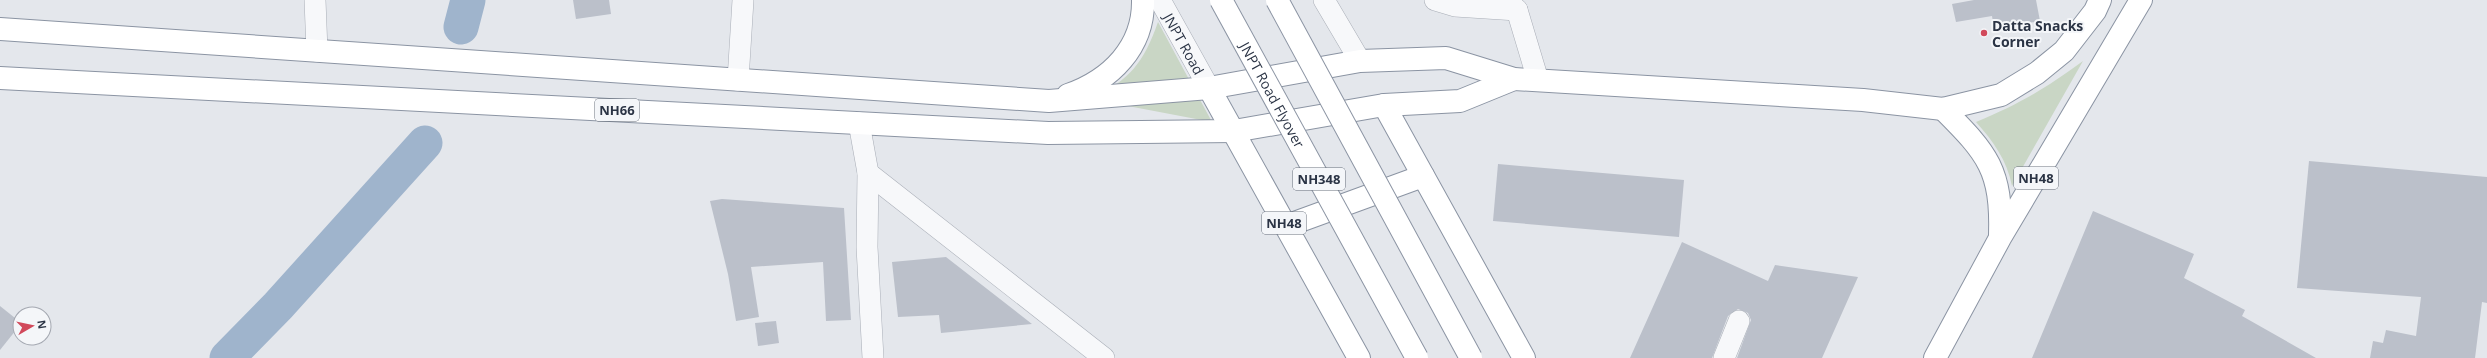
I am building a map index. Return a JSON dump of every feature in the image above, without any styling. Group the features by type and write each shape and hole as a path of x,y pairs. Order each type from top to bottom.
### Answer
{"highway":[{"path":"1049,102 1076,92 1104,77 1122,61 1129,52 1139,32 1143,13 1143,0"},
{"name":"JNPT Road Flyover","path":"1221,0 1417,358"},
{"name":"NH348","path":"1276,0 1471,358"},
{"path":"0,29 1049,102 1209,88 1360,61 1446,58 1514,79 1863,100 1932,107 2001,94 2036,73 2064,51 2095,11 2100,0"},
{"name":"NH48","path":"1935,358 2000,238 2141,0"},
{"name":"NH66","path":"0,78 1048,133 1234,131"},
{"path":"1234,131 1384,105 1460,101 1514,79"},
{"name":"NH48","path":"1209,88 1359,358"},
{"path":"1384,105 1524,358"},
{"path":"1932,107 1972,139 1990,164 1999,196 2000,238"},
{"path":"1286,226 1423,176"}],"street":[{"path":"315,0 317,51"},
{"path":"738,80 743,0"},
{"name":"JNPT Road","path":"1160,0 1209,88"},
{"path":"1324,0 1360,61"},
{"path":"1435,0 1455,6 1512,5 1538,80"},
{"path":"859,123 868,173 867,247 872,358"},
{"path":"868,173 1104,358"},
{"path":"1724,358 1739,321"}],"green space":[{"path":"1158,22 1212,122 1091,99 1116,85 1134,68 1147,48"},
{"path":"2083,61 2012,186 2003,159 1988,136 1976,122 2006,109 2031,95"}],"building":[{"path":"573,0 609,0 611,14 576,19"},
{"path":"1974,0 2036,0 2040,21 1994,29 1992,16 1956,22 1952,4"},
{"path":"2309,161 2487,177 2487,303 2482,302 2475,358 2370,358 2373,341 2383,343 2386,330 2416,336 2421,297 2297,288"},
{"path":"1498,164 1684,180 1679,237 1493,221"},
{"path":"722,199 844,208 851,320 826,321 823,262 751,267 759,317 736,321 728,274 710,201"},
{"path":"2093,211 2194,254 2184,278 2245,310 2242,316 2316,358 2032,358"},
{"path":"1682,242 1768,281 1775,265 1858,277 1822,358 1737,358 1751,320 1748,313 1738,309 1728,316 1712,358 1630,358"},
{"path":"946,257 1032,324 941,333 939,315 898,317 892,262"},
{"path":"0,306 12,316 12,335 0,350"},
{"path":"776,321 779,343 758,346 755,323"}],"waterway":[{"path":"461,27 468,0"},
{"path":"227,358 278,306 425,143"}],"place":[{"name":"Datta Snacks Corner","path":"1984,33"}]}
